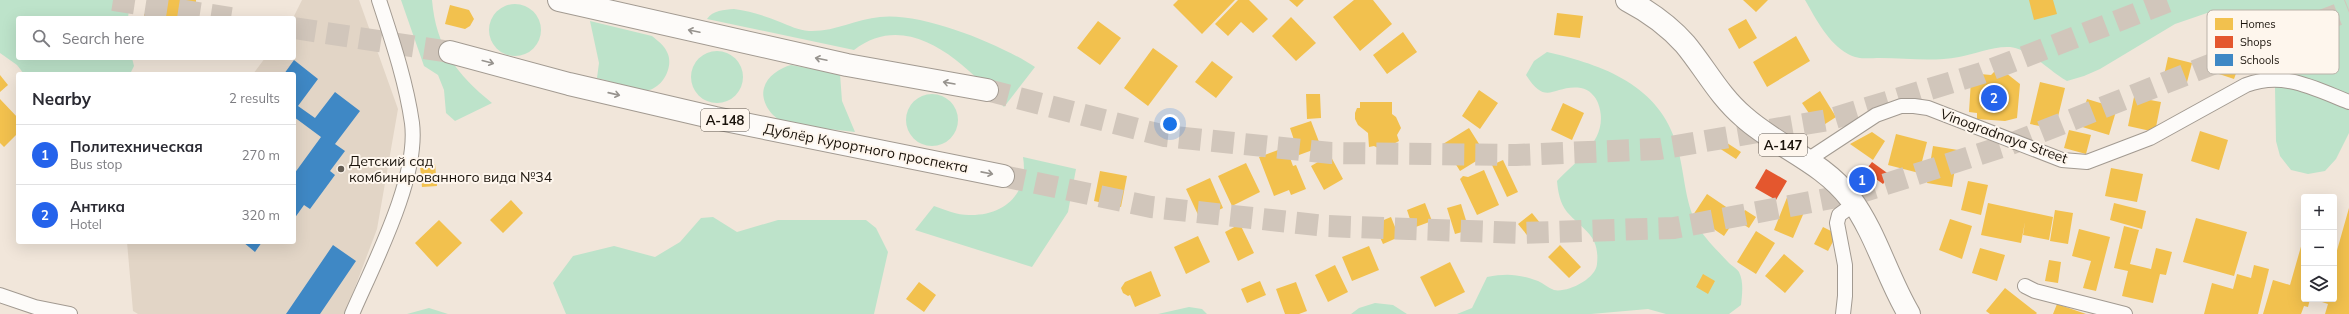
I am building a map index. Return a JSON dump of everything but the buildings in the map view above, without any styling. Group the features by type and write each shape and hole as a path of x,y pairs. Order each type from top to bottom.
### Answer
{"main road":[{"path":"559,0 847,64 987,90"},
{"name":"А-147","path":"1627,0 1660,22 1684,44 1711,82 1744,118 1834,182 1854,204 1877,245 1909,314"},
{"name":"Дублёр Курортного проспекта","path":"450,52 569,84 715,118 1003,176"}],"street":[{"path":"352,314 381,249 408,178 411,146 412,124 399,63 378,0"},
{"name":"Vinogradnaya Street","path":"1806,161 1876,114 1901,106 1928,108 2062,160 2087,162 2150,138 2246,85 2271,78 2302,84 2349,102"},
{"path":"1843,314 1845,265 1837,223 1839,215 1854,204"},
{"path":"2025,286 2035,291 2125,314"},
{"path":"0,295 35,307 70,314"}],"shaded area":[{"name":"Детский сад комбинированного вида №34","path":"302,0 359,0 398,109 377,229 345,314 138,314 133,311 127,244 296,244 296,72 254,72 264,60 296,60 296,16 294,16"}],"green space":[{"path":"0,0 130,0 128,16 16,16 16,60 132,60 134,66 131,72 22,72 17,65 0,53"},
{"path":"401,0 432,0 434,17 443,46 458,70 492,103 455,121 446,113 444,90 438,75 424,66"},
{"path":"1805,0 2349,0 2349,133 2336,159 2325,171 2308,174 2291,170 2280,156 2276,141 2275,88 2272,74 2339,74 2339,10 2207,10 2207,13 2175,24 2100,69 2067,81 2032,56 2010,47 1984,50 1959,57 1939,59 1856,57 1848,54 1834,44 1818,23"},
{"path":"510,4 520,4 534,11 541,25 541,35 534,49 520,56 510,56 500,52 493,45 489,35 489,25 493,15 500,8"},
{"path":"734,9 757,14 794,28 809,31 828,30 862,20 880,17 917,19 982,40 1020,58 1035,67 1004,107 990,91 955,60 936,47 917,38 896,35 875,38 854,50 707,19 716,12"},
{"path":"590,21 652,36 661,43 669,57 668,69 663,80 654,88 645,90 597,78 599,63"},
{"path":"712,51 722,51 736,58 743,72 743,82 736,96 722,103 712,103 702,99 695,92 691,82 691,72 695,62 702,55"},
{"path":"1547,52 1568,57 1608,71 1627,81 1643,93 1657,107 1669,125 1677,146 1687,196 1697,225 1707,240 1739,272 1741,276 1741,305 1729,314 1666,314 1648,309 1591,314 1457,314 1472,308 1487,277 1507,275 1524,277 1538,281 1554,290 1560,290 1580,284 1592,275 1595,270 1597,264 1596,246 1590,234 1565,209 1560,197 1557,181 1583,156 1590,147 1600,127 1601,115 1597,101 1587,90 1581,88 1571,88 1545,93 1533,85 1526,75 1534,61"},
{"path":"791,65 840,74 842,101 855,132 784,122 771,113 765,103 763,93 764,88 774,73"},
{"path":"927,94 937,94 951,101 958,115 958,125 951,139 937,146 927,146 917,142 910,135 906,125 906,115 910,105 917,98"},
{"path":"1023,157 1076,169 1068,212 1032,267 915,230 934,206 965,215 982,214 1003,207 1012,200 1022,181 1024,170"},
{"path":"713,217 737,232 778,220 866,220 876,228 888,252 874,314 566,314 553,283 573,256 614,246 655,257 680,242 701,218"},
{"path":"1375,303 1393,305 1407,314 1351,314 1359,308"},
{"path":"1189,307 1202,309 1207,314 1158,314"},
{"path":"429,308 448,314 407,314"}],"tunnel":[{"path":"113,0 218,16"},
{"path":"987,90 1165,136 1331,153 1516,155 1659,149 1828,120 1982,73 2172,0"},
{"path":"2339,14 2349,10"},
{"path":"296,28 450,52"},
{"path":"1003,176 1151,207 1326,226 1522,233 1674,228 1858,193 2008,145 2207,66"}],"place":[{"name":"Антика","path":"1994,98"},
{"name":"Детский сад комбинированного вида №34","path":"341,169"},
{"name":"Политехническая","path":"1862,180"}]}
